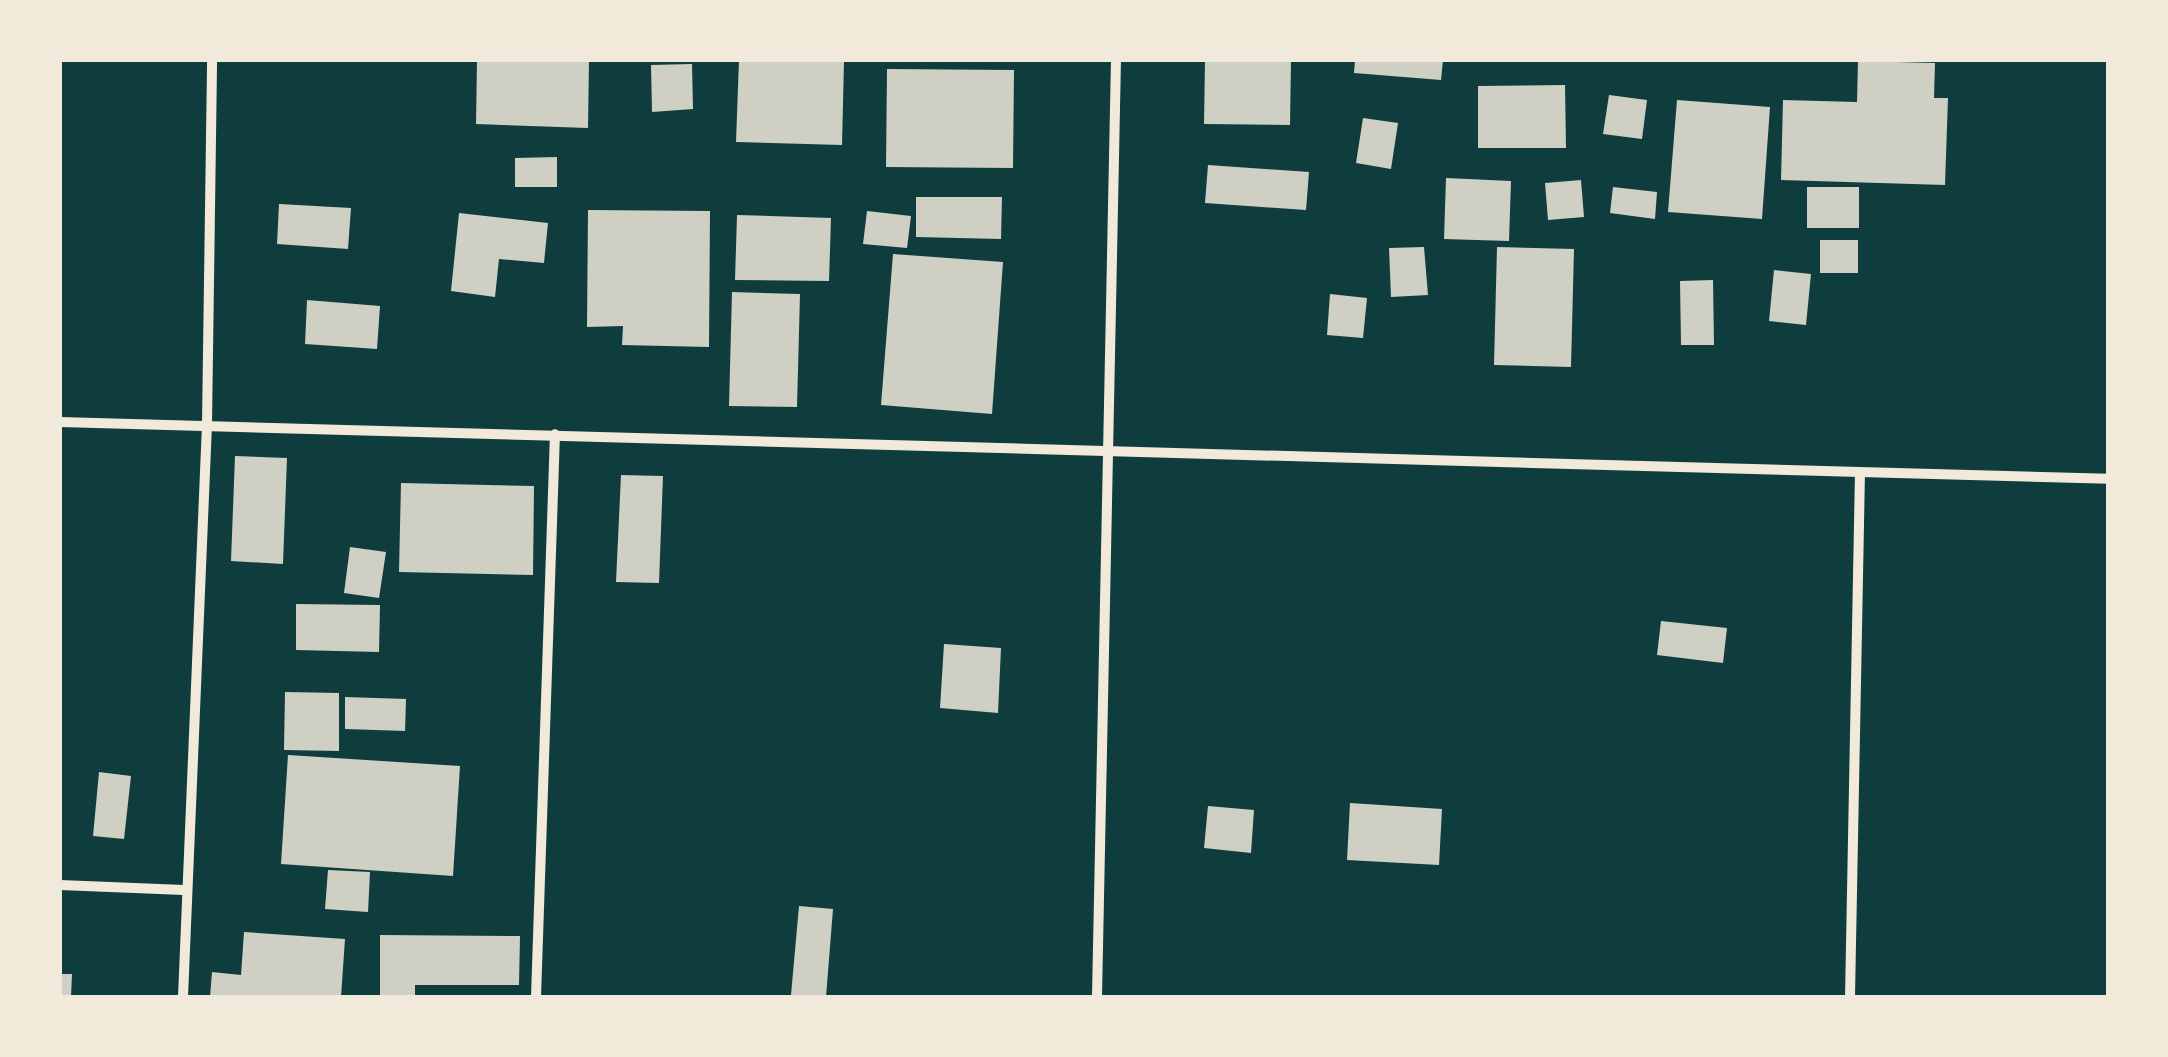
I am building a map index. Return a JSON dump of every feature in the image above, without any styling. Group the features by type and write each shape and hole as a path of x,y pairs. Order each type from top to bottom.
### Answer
{"street":[{"path":"183,997 184,890 207,424 212,60"},
{"path":"1097,997 1116,60"},
{"path":"60,422 2108,479"},
{"path":"536,997 554,434"},
{"path":"1850,997 1860,472"},
{"path":"60,885 184,890"}],"building":[{"path":"477,60 589,60 588,128 476,124"},
{"path":"739,60 844,62 842,145 736,142"},
{"path":"1205,60 1291,60 1290,125 1204,124"},
{"path":"1355,60 1443,60 1441,80 1354,73"},
{"path":"1858,61 1935,63 1934,98 1948,98 1945,185 1781,180 1783,100 1857,102"},
{"path":"692,64 693,109 652,112 651,65"},
{"path":"887,69 1014,70 1013,168 886,167"},
{"path":"1565,85 1566,148 1478,148 1478,86"},
{"path":"1609,95 1647,100 1642,139 1603,134"},
{"path":"1677,100 1770,107 1762,219 1668,212"},
{"path":"1363,118 1398,123 1391,169 1356,163"},
{"path":"557,157 557,187 515,187 515,158"},
{"path":"1208,165 1309,172 1306,210 1205,203"},
{"path":"1446,178 1511,181 1509,241 1444,239"},
{"path":"1581,180 1584,217 1548,220 1545,183"},
{"path":"1613,187 1657,192 1655,219 1610,213"},
{"path":"1807,187 1859,187 1859,228 1807,228"},
{"path":"916,197 1002,197 1001,239 916,237"},
{"path":"279,204 351,208 348,249 277,244"},
{"path":"588,210 710,211 709,347 622,345 623,326 587,327"},
{"path":"867,211 911,216 907,248 863,244"},
{"path":"459,213 548,223 544,263 499,259 495,297 451,291"},
{"path":"737,215 831,218 829,281 735,280"},
{"path":"1820,240 1858,240 1858,273 1820,273"},
{"path":"1424,247 1428,295 1391,297 1389,248"},
{"path":"1497,247 1574,249 1571,367 1494,365"},
{"path":"893,254 1003,262 992,414 881,405"},
{"path":"1774,270 1811,274 1806,325 1769,321"},
{"path":"1713,280 1714,345 1681,345 1680,281"},
{"path":"732,292 800,294 797,407 729,406"},
{"path":"1330,294 1367,298 1363,338 1327,335"},
{"path":"307,300 380,306 377,349 305,344"},
{"path":"235,456 287,458 283,564 231,561"},
{"path":"621,475 663,476 659,583 616,582"},
{"path":"401,483 534,486 533,575 399,572"},
{"path":"350,547 386,552 379,598 344,593"},
{"path":"296,604 380,605 379,652 296,650"},
{"path":"1661,621 1727,628 1723,663 1657,655"},
{"path":"944,644 1001,648 998,713 940,708"},
{"path":"285,692 339,693 339,751 284,750"},
{"path":"345,697 406,699 405,731 345,729"},
{"path":"288,755 460,766 453,876 281,864"},
{"path":"99,772 131,776 124,839 93,836"},
{"path":"1350,803 1442,809 1439,865 1347,860"},
{"path":"1208,806 1254,810 1251,853 1204,848"},
{"path":"328,870 370,872 368,912 325,909"},
{"path":"799,906 833,909 826,997 791,995"},
{"path":"244,932 345,939 341,997 210,997 212,972 241,975"},
{"path":"380,935 520,936 519,985 415,985 415,997 380,997"},
{"path":"60,974 72,974 71,997 60,997"}]}
